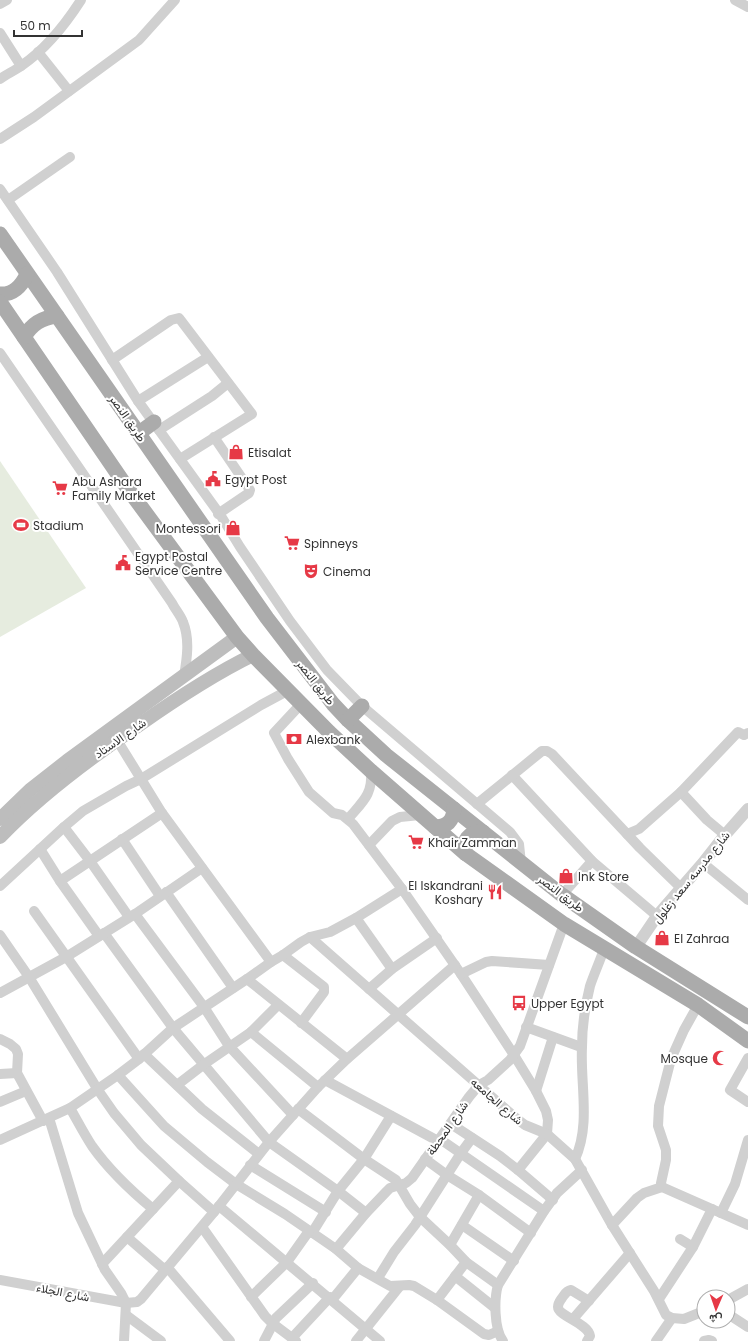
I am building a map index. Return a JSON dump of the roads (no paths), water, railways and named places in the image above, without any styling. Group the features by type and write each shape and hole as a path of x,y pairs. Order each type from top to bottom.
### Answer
{"main road":[{"name":"طريق النصر","path":"0,234 267,618 316,684 348,720 386,755 562,895 636,947 748,1017"},
{"path":"0,294 11,292 19,288 27,274"},
{"name":"طريق النصر","path":"0,302 128,488 237,637 287,691 371,771 466,854 564,924 698,1005 748,1041"},
{"path":"24,337 28,330 41,320 57,316"},
{"path":"139,433 157,426"},
{"name":"شارع الاستاد","path":"0,819 48,776 237,637"},
{"name":"شارع الاستاد","path":"0,837 48,793 117,740 190,690 218,673 253,655"},
{"path":"348,720 362,706"},
{"path":"435,827 445,826 449,823 452,819 454,809"},
{"path":"466,854 464,844 469,836 473,833 483,832"}],"street":[{"path":"0,4 7,0"},
{"path":"0,139 70,92 139,40 175,0"},
{"path":"735,0 748,7"},
{"path":"0,79 21,66 38,52 68,20 76,2"},
{"path":"0,33 21,66"},
{"path":"38,52 70,92"},
{"path":"8,200 70,157"},
{"path":"0,189 57,272 138,401 180,459 290,621 327,670 362,706 510,832 519,844 521,863"},
{"path":"112,360 171,320 179,318 252,414 180,459"},
{"path":"0,353 172,603 183,622 187,636 184,676"},
{"path":"138,401 208,357"},
{"path":"157,426 212,396 228,383"},
{"path":"214,437 250,490 244,497 218,514"},
{"path":"0,886 64,826 84,811 126,786 141,779 261,705 287,691"},
{"path":"301,704 274,733 288,759 309,792 333,813 342,815 348,819 402,889 437,938 536,1091 548,1120 547,1134 518,1170"},
{"path":"627,834 640,829 681,792 738,732 744,735 748,733"},
{"path":"117,740 162,812 271,962"},
{"path":"477,804 542,751 547,751 552,754 640,848 681,888"},
{"path":"348,819 367,797 372,781 371,771"},
{"path":"512,775 592,862 657,916"},
{"path":"681,792 707,820 725,835"},
{"name":"شارع مدرسه سعد زغلول","path":"636,947 657,916 748,809"},
{"path":"60,881 162,812"},
{"path":"369,845 392,821 400,817 420,815"},
{"path":"64,826 204,1007 229,1046 296,1112 396,1180 410,1204 420,1217 466,1262 498,1285"},
{"path":"122,839 233,988"},
{"path":"40,849 60,881 173,1028 269,1142 338,1191 366,1213"},
{"path":"562,895 592,862"},
{"path":"703,863 747,897"},
{"path":"0,993 66,957 202,868"},
{"path":"0,1140 70,1108 98,1090 142,1057 173,1028 283,955 300,942 330,932 356,918 402,889"},
{"path":"34,910 66,957 142,1057 202,1109 259,1154"},
{"path":"356,918 392,969"},
{"name":"شارع المحطة","path":"336,1249 366,1213 390,1188 400,1186 412,1178 469,1097 479,1085 488,1080 514,1055 520,1046 564,924"},
{"path":"0,935 29,977 98,1090 141,1145 178,1181 287,1262 380,1341"},
{"name":"شارع الجامعه","path":"310,938 525,1125 547,1134 575,1159 612,1225 658,1299 666,1315 672,1318"},
{"path":"369,989 392,969 437,938"},
{"path":"575,1159 581,1140 583,1124 582,1047 586,1004 590,985 604,949"},
{"path":"283,955 324,987 324,992 301,1023"},
{"path":"126,1303 137,1302 141,1299 217,1209 269,1142 321,1083 347,1058 398,1015 458,970 492,960 549,965"},
{"path":"247,979 347,1058"},
{"path":"176,1085 229,1046 251,1032 278,1005"},
{"path":"662,1187 661,1183 666,1160 666,1150 658,1126 659,1106 671,1059 684,1030 698,1005"},
{"path":"526,1027 582,1047"},
{"path":"251,1032 321,1083 439,1140 544,1211"},
{"path":"536,1091 553,1037"},
{"path":"0,1039 16,1049 18,1054 16,1069 17,1073 26,1091 46,1120 78,1213 102,1264 126,1303 124,1341"},
{"path":"748,1058 730,1090 748,1102"},
{"path":"0,1074 17,1073"},
{"path":"118,1075 164,1126 207,1162 236,1184 336,1249 358,1268 390,1286 414,1286 437,1300 484,1334 489,1335 498,1331"},
{"path":"0,1102 26,1091"},
{"path":"70,1108 92,1145 109,1168 129,1189 153,1209"},
{"path":"251,1297 287,1262 326,1212 338,1191 364,1159 391,1116"},
{"path":"451,1124 518,1170 553,1200"},
{"path":"378,1278 394,1252 420,1217 460,1153 472,1138"},
{"path":"721,1213 735,1184 748,1140"},
{"path":"425,1159 479,1195 531,1233"},
{"path":"250,1165 326,1212"},
{"path":"503,1341 498,1331 495,1308 498,1285 544,1211 563,1187 582,1170"},
{"path":"102,1264 178,1181"},
{"path":"612,1225 637,1198 644,1193 662,1187 748,1225"},
{"path":"450,1245 479,1195"},
{"path":"658,1299 693,1247 712,1209"},
{"path":"462,1225 514,1261"},
{"path":"202,1227 251,1297 272,1323 294,1340 358,1268"},
{"path":"127,1238 166,1268 230,1341"},
{"path":"680,1239 693,1247"},
{"path":"574,1319 630,1253"},
{"path":"437,1300 466,1262"},
{"path":"455,1276 495,1308"},
{"name":"شارع الجلاء","path":"0,1280 126,1303"},
{"path":"264,1341 272,1323 276,1318 313,1283"},
{"path":"356,1341 400,1286"},
{"path":"736,1296 748,1289"},
{"path":"587,1341 590,1336 589,1332 574,1319 558,1309 559,1304 566,1292 571,1290 589,1301"},
{"path":"656,1341 672,1318 684,1319 696,1314"},
{"path":"126,1315 161,1341"},
{"path":"736,1319 748,1327"},
{"path":"704,1341 712,1341"}],"place":[{"name":"Etisalat","path":"236,452"},
{"name":"Egypt Post","path":"213,479"},
{"name":"Abu Ashara Family Market","path":"60,488"},
{"name":"Stadium","path":"21,525"},
{"name":"Montessori","path":"233,528"},
{"name":"Spinneys","path":"292,543"},
{"name":"Egypt Postal Service Centre","path":"123,563"},
{"name":"Cinema","path":"311,571"},
{"name":"Alexbank","path":"294,739"},
{"name":"Khair Zamman","path":"416,842"},
{"name":"Ink Store","path":"566,876"},
{"name":"El Iskandrani Koshary","path":"495,892"},
{"name":"El Zahraa","path":"662,938"},
{"name":"Upper Egypt","path":"519,1003"},
{"name":"Mosque","path":"720,1058"}]}
